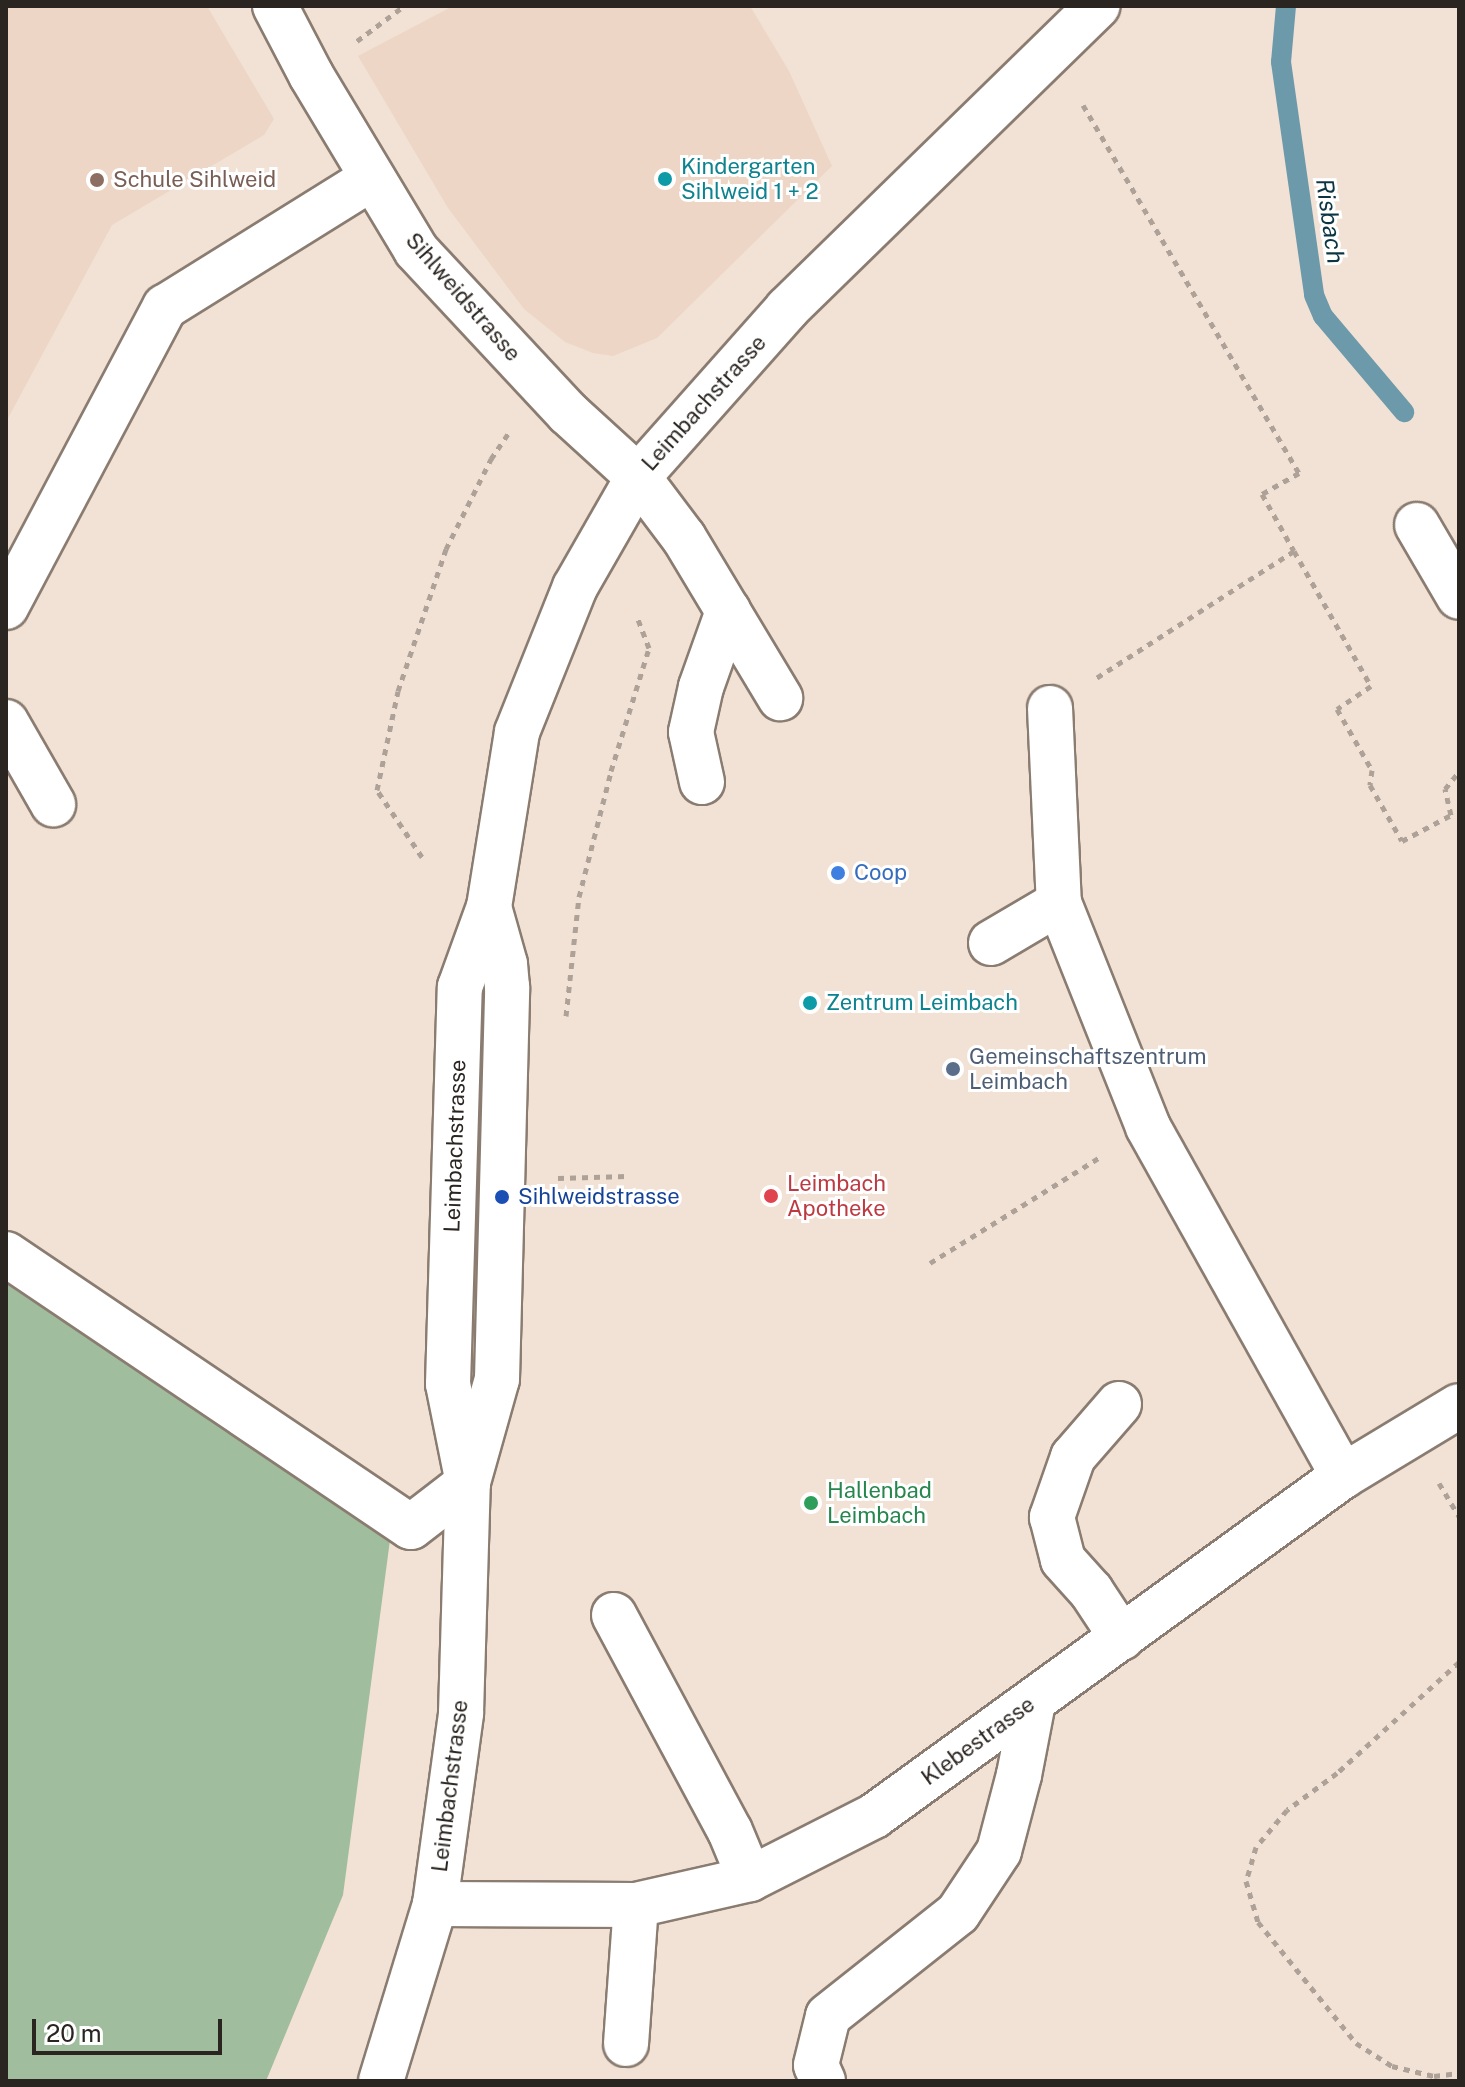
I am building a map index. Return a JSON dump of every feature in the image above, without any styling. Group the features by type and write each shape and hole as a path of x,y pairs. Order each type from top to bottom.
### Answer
{"street":[{"name":"Sihlweidstrasse","path":"275,6 416,250 568,413 638,477 684,538 780,698"},
{"name":"Leimbachstrasse","path":"381,2081 435,1904 461,1713 468,1483 448,1384 460,1003 466,966 489,907 517,732 575,587 638,477 787,309 1098,6"},
{"path":"6,607 165,307 372,178"},
{"path":"1417,525 1459,597"},
{"path":"702,782 691,732 701,687 728,611"},
{"path":"1050,708 1059,903 1148,1127 1343,1476"},
{"path":"6,722 53,804"},
{"path":"991,943 1059,903"},
{"path":"6,1254 411,1527 468,1483"},
{"path":"1119,1404 1073,1457 1052,1517 1063,1560 1091,1591 1122,1638"},
{"name":"Klebestrasse","path":"435,1904 636,1905 750,1879 874,1816 1343,1476 1459,1406"},
{"path":"614,1615 730,1831 750,1879"},
{"path":"823,2081 816,2065 828,2016 958,1913 999,1851 1019,1775 1033,1702"},
{"path":"626,2044 636,1905"}],"path":[{"path":"1083,105 1299,473 1262,494 1371,686 1337,709 1372,770 1370,785 1402,841 1451,815 1445,789 1459,772"},
{"path":"422,857 377,790 398,691 446,549 491,459 510,430"},
{"path":"1050,708 1294,551"},
{"path":"565,1022 579,897 611,771 649,648 637,617"},
{"path":"930,1263 1148,1127"},
{"path":"547,1178 627,1176"},
{"path":"1438,1480 1459,1516"},
{"path":"1459,1662 1337,1773 1287,1810 1256,1847 1246,1881 1258,1922 1356,2043 1392,2066 1434,2076 1459,2073"}],"shaded area":[{"name":"Schule Sihlweid","path":"6,6 207,6 274,119 264,135 112,225 6,422"},
{"path":"453,6 750,6 789,71 832,166 657,338 613,356 593,353 565,342 524,309 448,208 358,56"}],"green space":[{"path":"6,1280 390,1540 343,1895 266,2081 6,2081"}],"waterway":[{"name":"Risbach","path":"1286,6 1281,62 1314,295 1323,316 1404,412"}],"place":[{"name":"Kindergarten Sihlweid 1 + 2","path":"665,179"},
{"name":"Schule Sihlweid","path":"97,180"},
{"name":"Coop","path":"838,873"},
{"name":"Zentrum Leimbach","path":"810,1003"},
{"name":"Gemeinschaftszentrum Leimbach","path":"953,1069"},
{"name":"Leimbach Apotheke","path":"771,1196"},
{"name":"Sihlweidstrasse","path":"502,1197"},
{"name":"Hallenbad Leimbach","path":"811,1503"}]}
